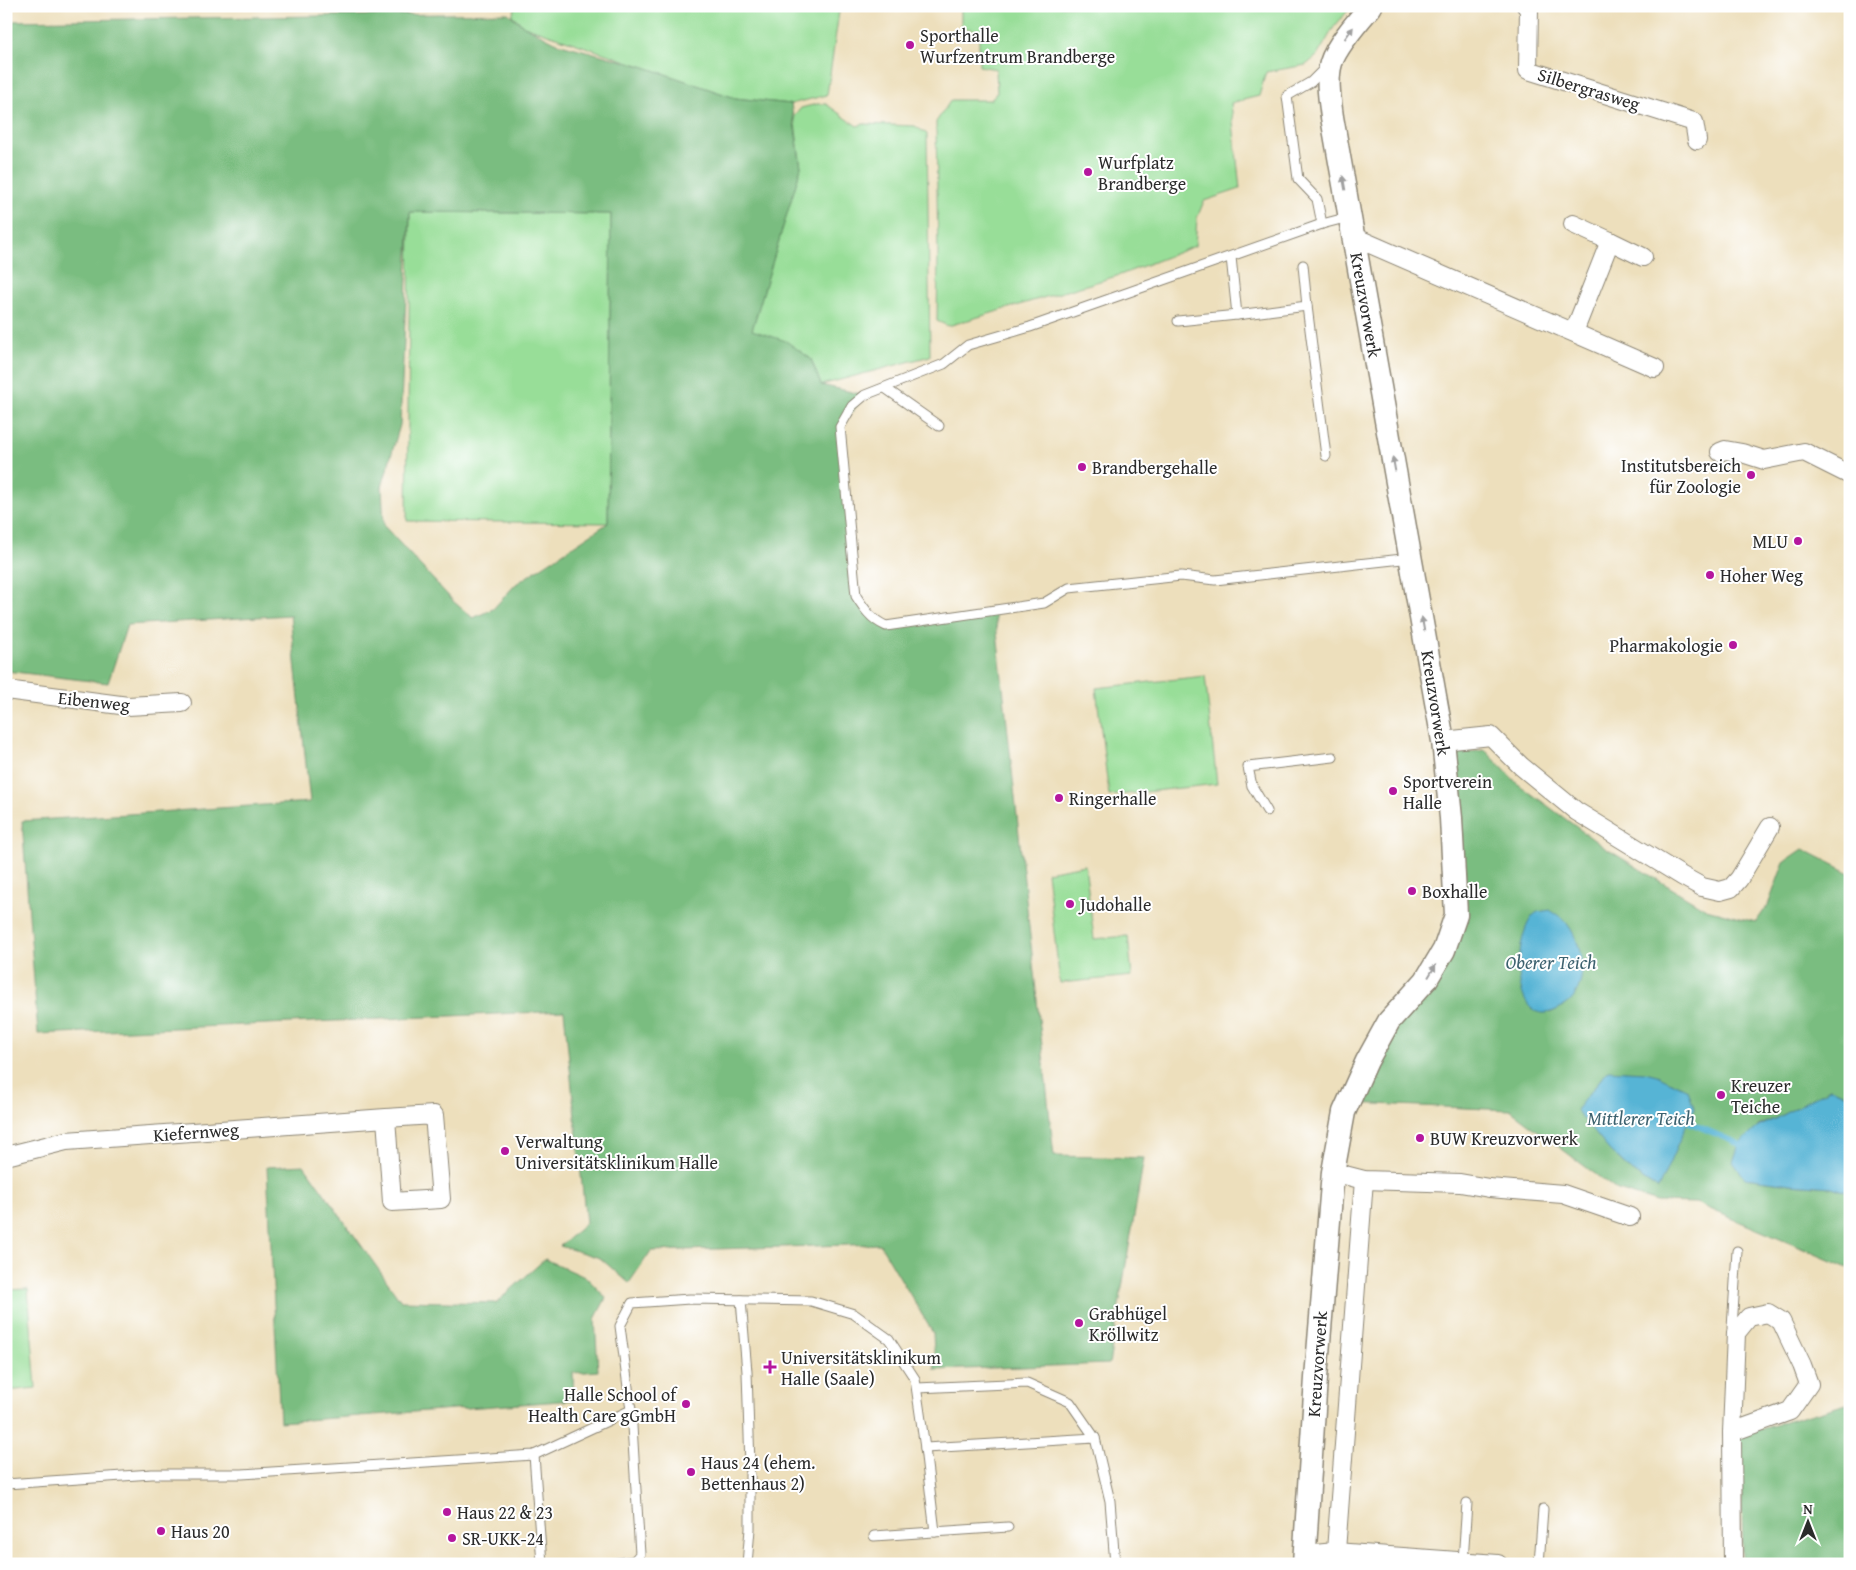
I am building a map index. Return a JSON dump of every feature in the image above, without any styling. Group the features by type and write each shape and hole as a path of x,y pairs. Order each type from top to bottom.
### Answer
{"street":[{"name":"Kreuzvorwerk","path":"1371,6 1347,34 1331,63 1329,87 1332,117 1443,741 1451,818 1456,915 1444,950 1426,980 1389,1021 1367,1061 1344,1112 1333,1172 1316,1378 1304,1560 1335,1558 1463,1561 1498,1564"},
{"name":"Silbergrasweg","path":"1526,6 1529,9 1528,70 1694,122 1697,140"},
{"path":"1573,224 1643,257"},
{"name":"Kreuzvorwerk","path":"1352,227 1574,332 1655,368"},
{"path":"1574,332 1610,241"},
{"path":"1720,452 1725,450 1742,453 1764,460 1804,452 1850,475"},
{"name":"Eibenweg","path":"6,690 128,706 182,703"},
{"path":"1443,741 1491,736 1520,766 1576,811 1682,876 1711,890 1720,891 1731,888 1736,883 1770,827"},
{"name":"Kiefernweg","path":"6,1156 66,1141 386,1118 434,1115 441,1199 392,1202 386,1118"},
{"path":"1333,1172 1364,1180 1460,1183 1489,1188 1563,1194 1630,1217"},
{"name":"Kreuzvorwerk","path":"1335,1558 1364,1180"},
{"path":"1732,1432 1790,1411 1809,1384 1802,1364 1781,1321 1768,1313 1749,1317 1736,1333 1732,1432 1733,1564"}],"lane":[{"path":"1322,224 1317,198 1298,179 1287,96 1311,82 1331,63"},
{"path":"1352,227 1322,224 1030,327 968,345 944,364 865,395 852,406 840,427 856,596 865,612 875,621 886,626 1044,603 1069,588 1181,576 1215,580 1411,558"},
{"path":"1231,257 1237,314"},
{"path":"1303,265 1326,456"},
{"path":"1178,321 1307,306"},
{"path":"885,388 939,426"},
{"path":"1268,811 1252,786 1248,768 1333,757"},
{"path":"1736,1333 1732,1328 1737,1251"},
{"path":"609,1564 634,1561 640,1554 630,1410 620,1326 632,1303 690,1299 811,1301 854,1314 889,1339 915,1379 935,1532"},
{"path":"741,1300 747,1372 750,1470 750,1529 747,1564"},
{"path":"917,1388 1027,1382 1070,1402 1095,1438 1110,1501 1115,1564"},
{"path":"6,1484 152,1474 242,1474 534,1455 630,1410"},
{"path":"925,1448 1095,1438"},
{"path":"534,1455 542,1564"},
{"path":"1463,1561 1467,1503"},
{"path":"1539,1564 1543,1509"},
{"path":"874,1536 1008,1527"}],"green space":[{"path":"6,6 10,6 10,21 508,13 524,26 557,43 645,67 735,98 791,104 801,167 752,330 786,341 811,359 821,385 865,395 840,427 856,596 886,626 995,614 1054,1156 1144,1158 1109,1364 935,1370 933,1333 880,1244 651,1251 629,1283 600,1258 560,1246 586,1223 564,1011 38,1034 22,821 310,802 290,615 127,625 108,683 6,671","holes":["410,212 611,214 608,523 516,584 493,609 473,618 454,602 384,526 382,487 400,425"]},
{"path":"516,6 838,6 839,12 827,95 791,104 735,98 524,26 512,15"},
{"name":"Wurfplatz Brandberge","path":"961,6 1352,6 1334,27 1317,56 1306,65 1266,72 1259,96 1231,103 1240,189 1204,201 1197,218 1195,246 1120,275 948,326 937,321 936,122 951,100 991,100 997,92 996,69 979,66 979,31 961,27"},
{"path":"826,104 857,126 864,124 915,126 927,134 930,356 821,385 811,359 752,330 801,167 794,116 801,108"},
{"path":"410,212 611,214 608,523 407,521"},
{"path":"1205,676 1217,784 1109,796 1096,688"},
{"path":"1485,750 1518,784 1605,848 1706,909 1756,922 1768,905 1784,862 1803,849 1850,873 1850,1096 1830,1088 1785,1114 1758,1126 1746,1178 1832,1187 1850,1193 1850,1269 1696,1203 1657,1202 1615,1189 1510,1110 1352,1103 1388,1032 1451,956 1448,755","holes":["1532,917 1565,1005 1550,1013 1519,965 1521,945","1608,1070 1658,1189 1631,1171 1609,1150 1596,1085"]},
{"name":"Judohalle","path":"1085,865 1094,939 1128,936 1132,976 1060,983 1047,872"},
{"path":"304,1165 401,1301 496,1303 545,1259 587,1278 606,1298 595,1319 598,1371 573,1373 574,1400 280,1422 267,1167"},
{"path":"28,1289 36,1388 6,1391 6,1290"},
{"path":"1850,1403 1850,1564 1743,1564 1741,1435"}],"water":[{"name":"Oberer Teich","path":"1550,910 1564,920 1573,934 1578,944 1582,966 1581,978 1573,998 1565,1005 1546,1013 1533,1009 1524,998 1520,980 1519,960 1522,940 1528,923 1536,913"},
{"name":"Mittlerer Teich","path":"1608,1070 1645,1072 1657,1075 1688,1090 1694,1108 1658,1189 1631,1171 1609,1150 1576,1110"},
{"path":"1830,1088 1850,1096 1850,1193 1832,1187 1745,1178 1733,1162 1739,1144 1758,1127"}],"waterway":[{"path":"1688,1122 1739,1144"}],"place":[{"name":"Sporthalle Wurfzentrum Brandberge","path":"910,45"},
{"name":"Wurfplatz Brandberge","path":"1088,172"},
{"name":"Brandbergehalle","path":"1082,467"},
{"name":"Institutsbereich für Zoologie","path":"1751,475"},
{"name":"MLU","path":"1798,541"},
{"name":"Hoher Weg","path":"1710,575"},
{"name":"Pharmakologie","path":"1733,645"},
{"name":"Sportverein Halle","path":"1393,791"},
{"name":"Ringerhalle","path":"1059,798"},
{"name":"Boxhalle","path":"1412,891"},
{"name":"Judohalle","path":"1070,904"},
{"name":"Kreuzer Teiche","path":"1721,1095"},
{"name":"BUW Kreuzvorwerk","path":"1420,1138"},
{"name":"Verwaltung Universitätsklinikum Halle","path":"505,1151"},
{"name":"Grabhügel Kröllwitz","path":"1079,1323"},
{"name":"Universitätsklinikum Halle (Saale)","path":"770,1367"},
{"name":"Halle School of Health Care gGmbH","path":"686,1404"},
{"name":"Haus 24 (ehem. Bettenhaus 2)","path":"691,1472"},
{"name":"Haus 22 & 23","path":"447,1512"},
{"name":"Haus 20","path":"161,1531"},
{"name":"SR-UKK-24","path":"452,1538"}]}
